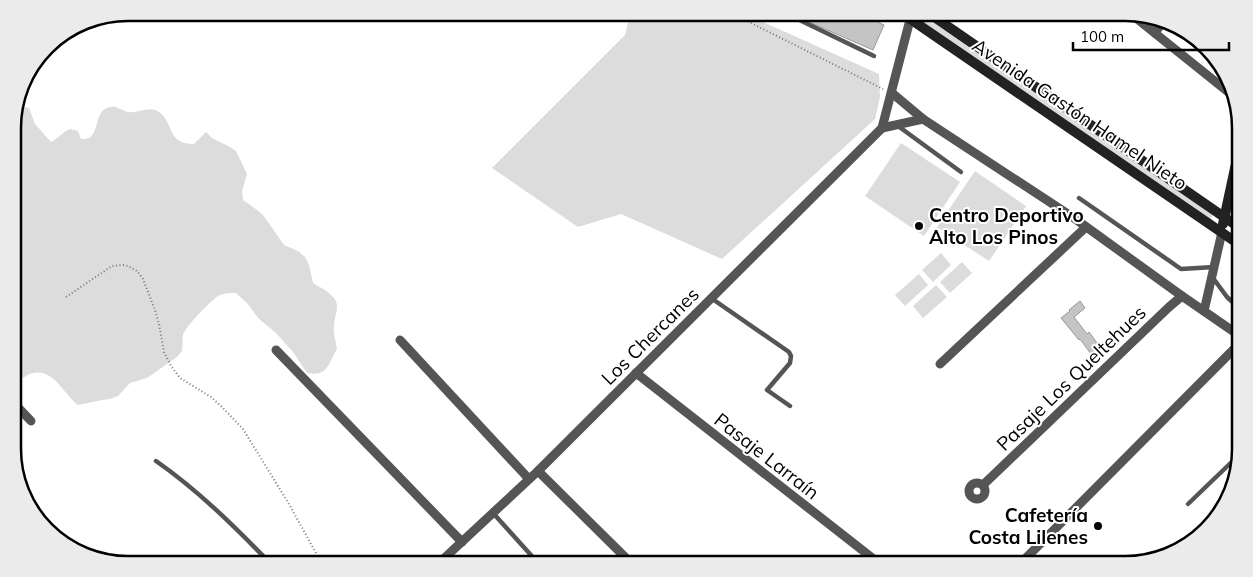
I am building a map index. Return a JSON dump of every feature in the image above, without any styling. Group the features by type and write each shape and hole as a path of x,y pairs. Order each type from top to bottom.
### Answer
{"main road":[{"name":"Avenida Gastón Hamel Nieto","path":"918,21 1232,239"},
{"name":"Avenida Gastón Hamel Nieto","path":"939,21 1232,223"},
{"path":"1222,232 1232,185"}],"street":[{"path":"910,21 882,128 923,119"},
{"path":"1142,22 1225,89"},
{"path":"1155,33 1159,27"},
{"path":"892,93 923,119 1074,218 1232,330"},
{"name":"Los Chercanes","path":"447,556 529,479 882,128"},
{"path":"940,364 1086,227"},
{"path":"1204,311 1222,232"},
{"name":"Pasaje Los Queltehues","path":"983,485 1182,296"},
{"path":"400,340 529,479"},
{"path":"276,350 462,542"},
{"path":"1028,556 1232,351"},
{"name":"Pasaje Larraín","path":"636,373 870,556"},
{"path":"21,410 31,421"},
{"path":"538,470 624,556"}],"lane":[{"path":"801,21 874,56"},
{"path":"896,125 961,172"},
{"path":"1079,198 1181,269 1214,267"},
{"path":"1212,277 1232,302"},
{"path":"711,298 789,352 791,356 790,363 766,390 790,406"},
{"path":"156,461 202,496 263,556"},
{"path":"1188,504 1231,463"},
{"path":"493,513 532,556"}],"path":[{"path":"748,21 892,93"},
{"path":"66,297 112,266 123,264 138,272 143,279 155,310 164,352 170,366 180,378 222,406 242,429 317,556"}],"shaded area":[{"path":"628,21 761,21 879,74 880,97 875,119 722,259 621,214 578,227 492,168 625,35"},
{"path":"921,21 931,21 1213,214 1209,220"},
{"path":"23,107 29,108 35,124 51,142 70,129 78,131 81,139 89,138 95,131 99,116 105,109 112,107 128,112 147,109 155,110 164,116 175,137 185,143 194,144 206,132 212,138 236,151 247,174 242,191 243,200 263,215 284,245 298,251 305,257 313,283 330,294 337,303 334,335 337,349 326,368 319,373 307,373 293,352 276,333 258,318 248,304 236,293 230,293 216,297 193,320 185,331 182,351 177,357 147,378 130,383 118,396 78,405 51,377 38,373 28,375 21,380 21,121"},
{"path":"901,143 960,182 924,236 865,196"},
{"path":"975,171 1026,206 989,261 937,227"},
{"path":"941,253 951,265 933,282 922,270"},
{"path":"962,262 972,273 950,293 940,282"},
{"path":"919,274 928,285 905,306 895,295"},
{"path":"936,285 947,297 923,318 913,306"}],"building":[{"path":"807,21 875,21 884,25 873,50"},
{"path":"1080,301 1085,308 1074,317 1087,334 1089,332 1100,347 1091,354 1061,318"}],"place":[{"name":"Centro Deportivo Alto Los Pinos","path":"919,226"},
{"name":"Cafetería Costa Lilenes","path":"1098,526"}]}
